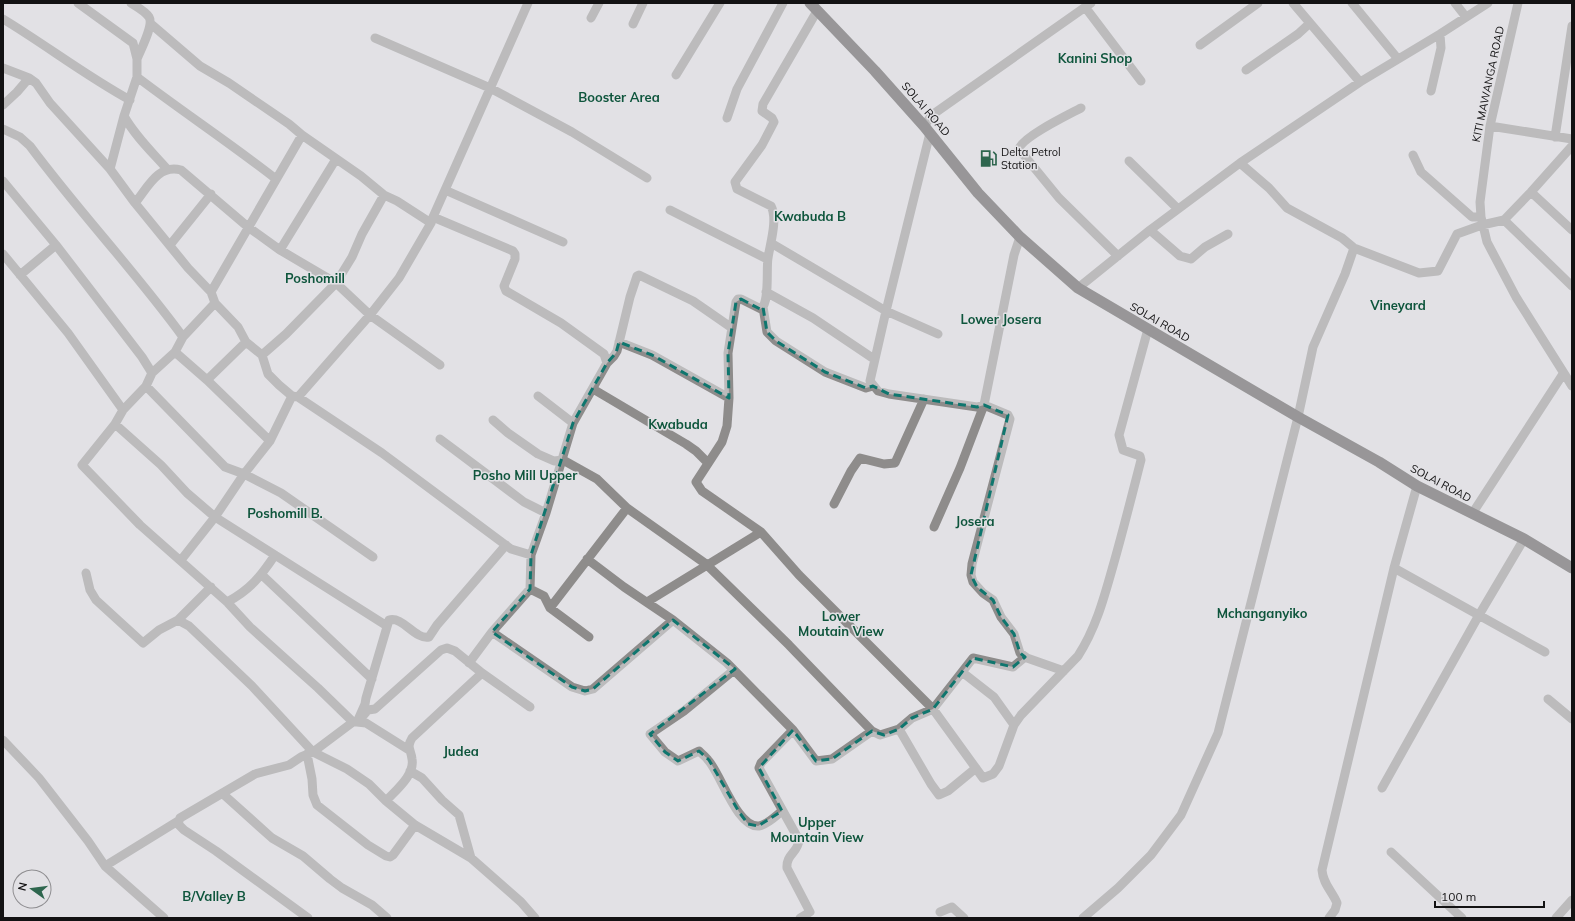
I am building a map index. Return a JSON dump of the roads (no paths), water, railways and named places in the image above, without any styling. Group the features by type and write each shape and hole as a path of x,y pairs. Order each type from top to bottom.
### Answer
{"highway":[{"name":"SOLAI ROAD","path":"813,7 875,71 927,129 978,193 1020,237 1078,288 1298,417 1379,462 1417,486 1524,539 1572,568"}],"street":[{"path":"78,3 133,43 137,59 137,77 124,116 110,169"},
{"path":"131,3 145,13 149,17 151,24 200,66 229,83 289,124 384,195 432,220 513,251 515,254 515,259 504,286 506,291 560,323 592,345 604,354 607,362"},
{"path":"181,560 215,517 244,474 270,441 295,396 370,315 399,278 432,220 528,3"},
{"path":"591,18 599,3"},
{"path":"633,24 643,3"},
{"path":"676,75 720,3"},
{"path":"727,118 737,89 783,3"},
{"path":"1200,45 1258,3"},
{"path":"1293,3 1360,82"},
{"path":"1352,3 1398,59"},
{"path":"1455,3 1466,17"},
{"path":"1078,288 1150,230 1240,163 1360,82 1488,3"},
{"name":"KITI MAWANGA ROAD","path":"1518,3 1490,126 1480,202 1481,221 1487,242 1516,297 1563,374 1572,386"},
{"path":"1064,671 1025,657 1020,653 1014,634 1001,617 993,600 977,587 973,582 971,575 974,557 1010,419 1008,415 984,405 977,407 889,394 878,391 870,381 870,376 927,129 932,115 1088,5 1141,81"},
{"path":"813,7 763,104 762,110 772,118 774,122 762,145 735,182 737,189 771,206 774,212 771,243 767,260 766,292 763,307 767,332 776,341 825,372 866,388 873,386"},
{"path":"3,19 33,37 101,85 130,100"},
{"path":"1246,70 1298,34 1310,23"},
{"path":"137,59 151,24"},
{"path":"1555,136 1572,26"},
{"path":"1431,91 1441,48 1440,34"},
{"path":"375,38 490,88 572,132 647,178"},
{"path":"3,68 28,78 36,83 50,103 110,169 170,246 211,292 215,303 238,328 246,342 262,355 268,374 279,385 382,453 511,549 531,554"},
{"path":"137,77 181,110 228,142 276,179"},
{"path":"3,105 28,78"},
{"path":"1081,108 1030,137 1020,145 1018,149 1059,198 1118,256"},
{"path":"124,116 129,125 167,169"},
{"path":"1490,126 1572,140"},
{"path":"3,129 20,137 30,146 90,223 150,294 183,337"},
{"path":"211,292 302,135"},
{"path":"1240,163 1269,188 1287,208 1342,238 1354,248 1419,273 1438,271 1457,234 1481,221 1504,220 1572,146"},
{"path":"1413,155 1421,172 1472,216 1481,221"},
{"path":"280,250 336,159"},
{"path":"1129,161 1178,210"},
{"path":"135,203 159,173 167,169 174,168 181,170 248,227 280,250 336,283 370,315 440,365"},
{"path":"3,181 56,245 142,357 152,374"},
{"path":"445,190 563,242"},
{"path":"1531,192 1572,230"},
{"path":"170,246 211,194"},
{"path":"262,355 286,334 336,283 352,257 362,234 384,195"},
{"path":"670,210 767,260"},
{"path":"1504,220 1572,286"},
{"path":"1150,230 1180,256 1191,259 1205,247 1228,234"},
{"path":"934,527 960,468 984,405 1014,256 1020,237"},
{"path":"771,243 886,311 938,334"},
{"path":"20,275 56,245"},
{"path":"1083,918 1118,888 1151,854 1181,815 1218,733 1298,417 1313,347 1345,274 1354,248"},
{"path":"3,254 68,333 123,410"},
{"path":"469,662 492,632 530,588 531,554 563,460 573,423 607,362 616,353 637,276 639,275 693,301 732,328"},
{"path":"766,292 813,318 874,359"},
{"path":"763,307 761,309 757,308 741,299 738,299 736,302 728,353 729,398 727,426 722,442 696,482 702,491 760,532 799,575 933,709 983,778 993,774 999,766 1014,725 1021,715 1078,656 1084,647 1100,613 1141,460 1140,456 1136,453 1123,450 1119,435 1148,329"},
{"path":"215,303 183,337 176,352 152,374 146,386 123,410 115,424 82,465 140,525 212,587 250,627 355,722 366,723 409,750"},
{"path":"207,380 246,342"},
{"path":"619,342 652,356 729,398"},
{"path":"176,352 270,441"},
{"path":"1472,514 1563,374"},
{"path":"146,386 225,467 244,474 281,493 374,557"},
{"path":"593,389 686,444 696,451 708,463"},
{"path":"538,396 573,423"},
{"path":"834,504 851,470 860,458 884,464 895,463 924,399"},
{"path":"493,420 508,433 538,454 554,461 563,460 597,479 627,508 706,564 789,645 872,731 880,735 899,730 912,718 933,709 973,658 1013,667 1025,657"},
{"path":"115,424 161,465 187,493 215,517 387,626"},
{"path":"440,439 524,502 546,513"},
{"path":"1329,918 1335,910 1337,903 1335,897 1326,886 1322,877 1322,870 1394,568 1417,486"},
{"path":"550,608 627,508"},
{"path":"647,602 706,564 760,532"},
{"path":"1382,788 1479,615 1524,539"},
{"path":"355,722 365,704 389,620 396,620 422,637 428,637 506,545"},
{"path":"227,602 242,594 262,575 275,555"},
{"path":"587,559 624,587 673,620 734,670 793,730 816,761 832,758 872,731"},
{"path":"1394,568 1545,652"},
{"path":"86,574 90,590 96,600 143,643 159,630 178,620 212,587"},
{"path":"262,575 372,679"},
{"path":"530,588 544,596 550,608 589,637"},
{"path":"178,620 189,626 252,686 310,753 347,769 369,784 386,801 415,825 471,858 521,902 535,918"},
{"path":"492,632 572,687 585,691 593,689 673,620"},
{"path":"105,866 178,821 180,818 207,801 223,794 255,774 289,765 310,753 355,722 368,710 375,709 441,650 451,648 482,673 530,707"},
{"path":"734,670 684,711 650,734 665,752 678,761 699,752 709,760 739,812 748,824 758,826 763,825 782,811"},
{"path":"962,672 994,697 1014,725"},
{"path":"386,801 407,778 410,771 412,760 409,750 409,743 412,738 482,673"},
{"path":"1548,699 1570,714"},
{"path":"793,730 761,763 759,768 799,840 796,850 788,858 787,868 812,915 800,918"},
{"path":"899,730 939,795 948,791 976,768"},
{"path":"3,740 39,778 88,841 105,866 164,918"},
{"path":"310,753 313,796 317,805 368,845 386,856 393,855 415,825"},
{"path":"410,771 422,778 442,800 458,814 471,858"},
{"path":"223,794 272,838 303,856 342,888 372,905 387,918"},
{"path":"178,821 184,830 216,851 308,918"},
{"path":"1391,852 1462,918"},
{"path":"1556,918 1572,900"},
{"path":"940,912 952,907 964,918"}],"place":[{"name":"Delta Petrol Station","path":"988,158"}],"district":[{"name":"Kanini Shop","path":"1095,58"},
{"name":"Booster Area","path":"619,97"},
{"name":"Kwabuda B","path":"810,216"},
{"name":"Poshomill","path":"315,278"},
{"name":"Vineyard","path":"1398,305"},
{"name":"Lower Josera","path":"1001,319"},
{"name":"Kwabuda","path":"678,424"},
{"name":"Posho Mill Upper","path":"525,475"},
{"name":"Poshomill B.","path":"285,513"},
{"name":"Josera","path":"975,521"},
{"name":"Mchanganyiko","path":"1262,613"},
{"name":"Lower Moutain View","path":"841,624"},
{"name":"Judea","path":"461,751"},
{"name":"Upper Mountain View","path":"817,830"},
{"name":"B/Valley B","path":"214,896"}]}
